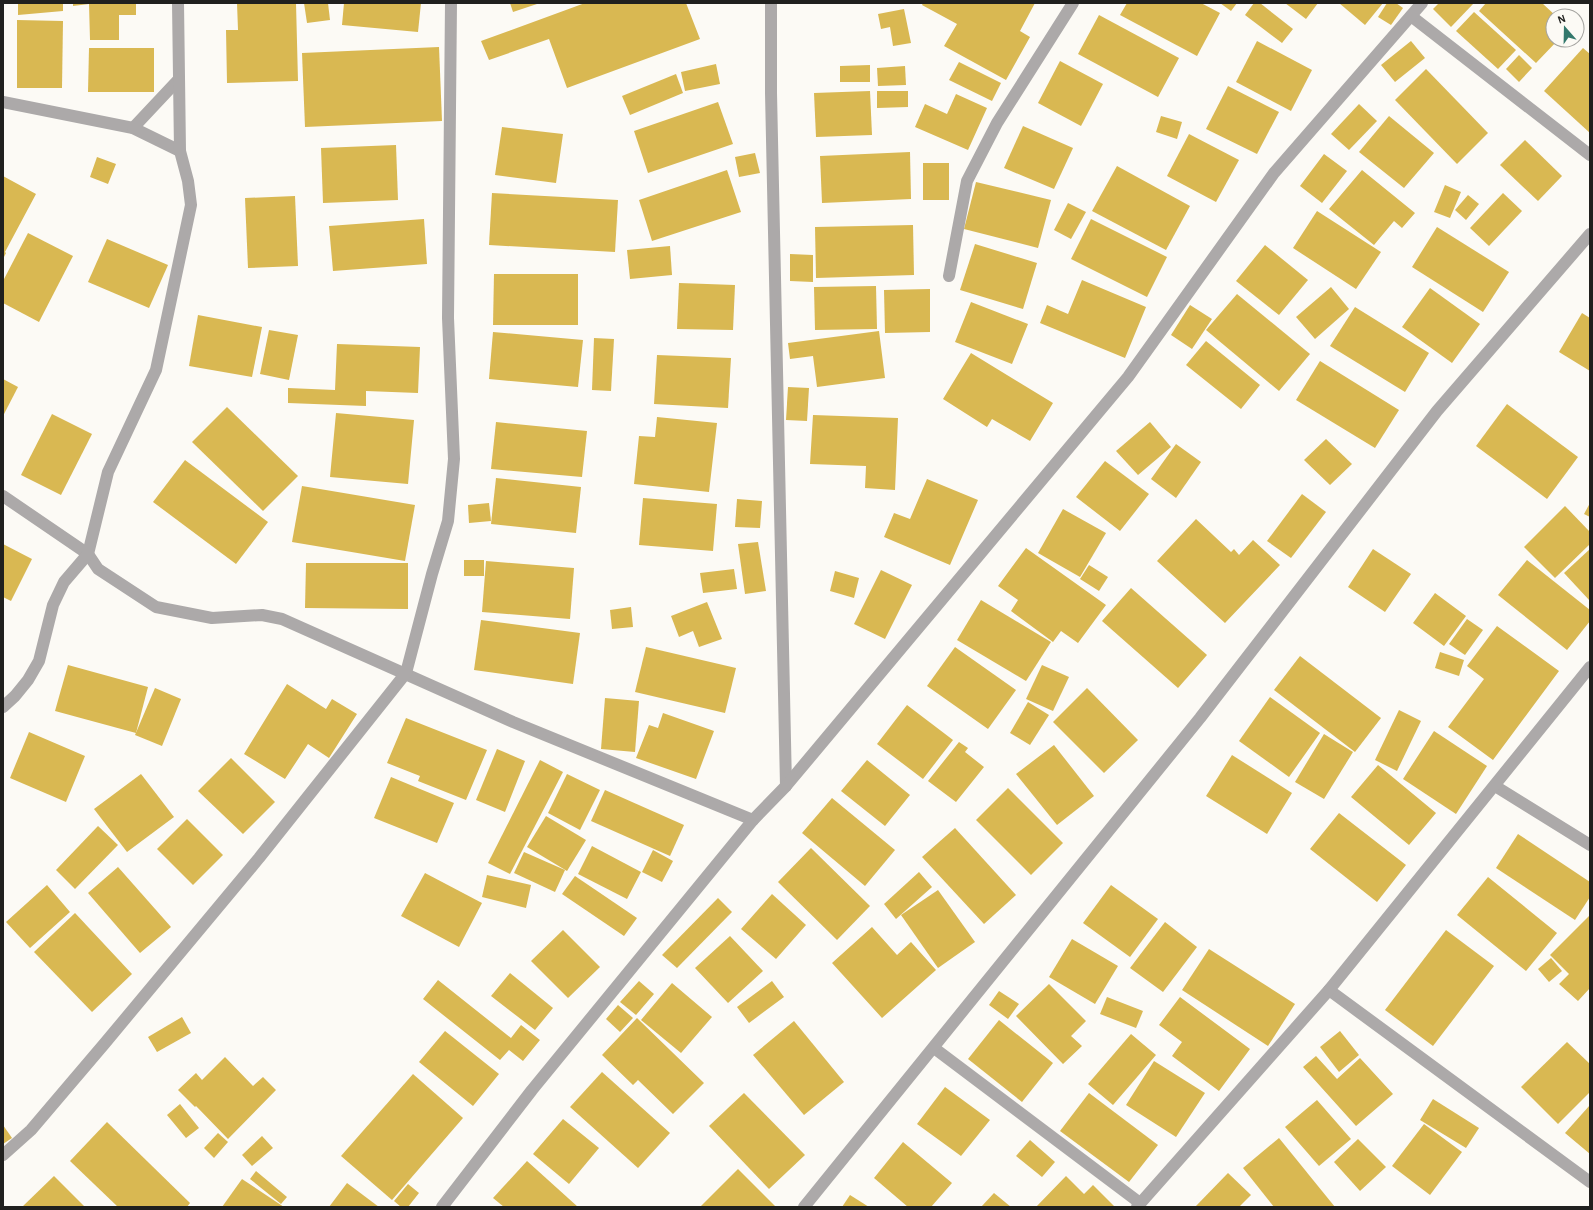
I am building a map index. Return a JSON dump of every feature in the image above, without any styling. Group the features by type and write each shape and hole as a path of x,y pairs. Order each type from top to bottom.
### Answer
{"street":[{"path":"3,707 15,696 28,680 39,661 53,605 64,582 88,554 108,472 156,370 191,205 188,181 180,151 178,3"},
{"path":"3,1155 31,1130 105,1043 259,858 406,673 432,574 448,521 454,459 448,318 451,3"},
{"path":"771,3 771,109 786,786"},
{"path":"949,276 967,181 997,123 1073,3"},
{"path":"442,1207 532,1090 753,820 786,786 1128,377 1274,173 1422,3"},
{"path":"1411,16 1590,155"},
{"path":"132,128 179,78"},
{"path":"3,102 132,128 180,151"},
{"path":"804,1207 1200,718 1437,411 1590,234"},
{"path":"3,496 88,554 98,569 156,607 212,618 262,615 282,619 513,722 753,820"},
{"path":"934,1048 1139,1205 1329,990 1590,667"},
{"path":"1495,786 1590,845"},
{"path":"1329,990 1590,1182"}],"building":[{"path":"18,3 63,3 63,11 18,15"},
{"path":"73,3 136,3 136,15 119,15 119,40 90,40 89,4 73,6"},
{"path":"237,3 296,3 298,81 227,83 226,30 238,30"},
{"path":"304,3 328,3 330,20 307,23"},
{"path":"344,3 421,3 418,32 342,25"},
{"path":"510,3 540,3 513,12"},
{"path":"585,3 686,3 700,39 567,88 549,39 489,60 481,41"},
{"path":"923,3 1035,3 1020,31 1030,37 1006,80 944,46 957,24 922,5"},
{"path":"1127,3 1201,3 1220,13 1197,56 1120,15"},
{"path":"1220,3 1237,3 1231,11"},
{"path":"1254,3 1260,3 1293,29 1282,43 1245,15"},
{"path":"1285,3 1318,3 1306,19"},
{"path":"1339,3 1383,3 1365,25"},
{"path":"1387,3 1396,3 1403,8 1391,25 1378,17"},
{"path":"1439,3 1474,3 1451,27 1433,9"},
{"path":"1486,3 1542,3 1547,8 1545,8 1545,48 1550,48 1536,63 1479,11"},
{"path":"904,9 911,43 893,46 890,27 881,29 878,14"},
{"path":"1474,12 1516,50 1498,69 1456,31"},
{"path":"1099,15 1179,58 1158,97 1078,54"},
{"path":"17,20 63,21 62,88 17,88"},
{"path":"1257,41 1312,70 1291,111 1236,82"},
{"path":"1411,41 1425,58 1395,82 1381,65"},
{"path":"439,47 442,121 305,127 302,53"},
{"path":"89,48 154,48 154,92 88,92"},
{"path":"1583,48 1590,54 1590,133 1544,91"},
{"path":"1519,55 1532,68 1519,82 1506,69"},
{"path":"1060,61 1103,84 1081,126 1038,103"},
{"path":"959,62 1001,83 992,101 949,80"},
{"path":"716,64 720,84 685,91 681,72"},
{"path":"870,65 870,82 840,82 840,66"},
{"path":"905,66 906,85 878,86 877,68"},
{"path":"1426,69 1488,133 1457,164 1395,100"},
{"path":"676,74 683,93 630,115 622,96"},
{"path":"1228,86 1279,112 1257,154 1206,129"},
{"path":"870,91 872,135 816,137 814,93"},
{"path":"877,91 908,91 908,107 877,108"},
{"path":"956,94 987,108 968,150 915,127 925,104 947,114"},
{"path":"718,102 733,144 648,173 634,131"},
{"path":"1359,104 1377,121 1349,150 1331,134"},
{"path":"1161,116 1182,122 1177,139 1156,132"},
{"path":"1389,116 1434,153 1404,188 1359,152"},
{"path":"1023,126 1073,148 1054,189 1004,168"},
{"path":"502,127 563,134 556,183 495,175"},
{"path":"1189,134 1239,160 1216,202 1167,176"},
{"path":"1525,140 1562,176 1538,201 1500,165"},
{"path":"396,145 398,200 323,203 321,148"},
{"path":"910,152 911,199 822,203 820,156"},
{"path":"755,153 760,173 739,177 735,157"},
{"path":"1324,154 1347,171 1322,203 1300,186"},
{"path":"97,157 116,164 108,184 90,177"},
{"path":"923,163 949,163 949,200 923,200"},
{"path":"1117,166 1190,206 1166,250 1092,211"},
{"path":"727,170 741,212 652,241 639,200"},
{"path":"1362,170 1415,213 1402,228 1394,221 1374,245 1329,209"},
{"path":"3,176 36,194 5,252 6,253 3,259"},
{"path":"976,182 1051,200 1038,248 964,229"},
{"path":"1445,185 1461,192 1450,218 1434,212"},
{"path":"492,193 618,200 615,252 489,245"},
{"path":"1503,193 1522,211 1489,246 1470,228"},
{"path":"1468,195 1479,204 1466,220 1455,210"},
{"path":"295,196 298,266 248,268 245,198"},
{"path":"1068,203 1086,212 1071,239 1054,230"},
{"path":"1317,211 1381,252 1356,289 1293,248"},
{"path":"424,219 427,264 333,271 329,226"},
{"path":"1091,219 1167,257 1147,297 1071,259"},
{"path":"913,225 914,275 816,278 815,227"},
{"path":"1437,227 1509,272 1483,312 1412,267"},
{"path":"28,233 73,256 39,322 3,303 3,281"},
{"path":"107,239 168,265 149,308 88,282"},
{"path":"975,244 1037,263 1023,309 960,290"},
{"path":"1265,245 1308,280 1279,315 1236,281"},
{"path":"670,246 672,275 630,279 627,250"},
{"path":"790,254 813,255 813,282 790,281"},
{"path":"494,274 578,274 578,325 493,325"},
{"path":"1082,280 1146,307 1125,358 1040,323 1047,305 1068,314"},
{"path":"679,283 735,285 733,330 677,329"},
{"path":"876,286 877,329 815,330 814,287"},
{"path":"1331,287 1349,309 1315,339 1296,317"},
{"path":"1430,288 1480,324 1452,363 1402,327"},
{"path":"930,289 930,332 885,333 884,290"},
{"path":"1237,294 1310,354 1279,391 1206,330"},
{"path":"971,302 1028,324 1012,364 955,342"},
{"path":"1190,305 1212,319 1192,349 1171,335"},
{"path":"1355,307 1429,353 1405,392 1330,346"},
{"path":"1582,313 1590,318 1590,371 1559,352"},
{"path":"198,315 262,327 252,377 189,366"},
{"path":"269,330 298,335 289,380 260,374"},
{"path":"879,331 885,378 817,387 813,356 790,359 788,343"},
{"path":"493,332 583,340 578,387 489,379"},
{"path":"594,338 614,339 611,391 592,390"},
{"path":"1206,341 1260,385 1241,409 1186,365"},
{"path":"337,344 420,347 418,393 366,391 366,406 288,403 288,388 335,390"},
{"path":"971,353 1053,403 1030,441 992,419 987,427 943,399"},
{"path":"657,355 731,358 728,408 654,404"},
{"path":"1320,361 1399,410 1375,448 1296,400"},
{"path":"3,379 18,387 3,416"},
{"path":"788,387 809,388 807,421 786,420"},
{"path":"1507,404 1578,457 1547,499 1476,446"},
{"path":"227,407 298,476 263,511 192,442"},
{"path":"336,413 414,420 408,484 330,477"},
{"path":"52,414 92,434 61,495 21,475"},
{"path":"813,415 898,418 895,490 865,488 866,466 810,464"},
{"path":"657,417 717,423 709,492 634,484 639,436 655,437"},
{"path":"496,422 587,431 582,477 491,469"},
{"path":"1150,422 1171,447 1138,475 1116,451"},
{"path":"1326,439 1352,464 1330,485 1304,460"},
{"path":"1176,444 1201,462 1176,498 1151,479"},
{"path":"185,460 268,522 236,564 153,502"},
{"path":"1105,461 1149,494 1120,531 1076,497"},
{"path":"496,478 581,487 576,533 491,524"},
{"path":"927,479 978,500 950,565 884,537 894,513 910,519"},
{"path":"302,486 415,505 405,561 292,542"},
{"path":"1302,494 1326,512 1291,558 1267,541"},
{"path":"643,498 717,504 713,551 639,545"},
{"path":"737,499 762,501 760,528 735,527"},
{"path":"489,503 491,521 469,523 468,505"},
{"path":"1590,503 1590,517 1584,514"},
{"path":"1565,506 1590,532 1590,544 1555,578 1524,547"},
{"path":"1063,509 1106,533 1080,577 1038,553"},
{"path":"1196,519 1231,552 1234,549 1239,555 1253,540 1280,565 1225,623 1157,561"},
{"path":"758,542 766,591 745,594 738,544"},
{"path":"3,544 32,559 11,601 3,597"},
{"path":"1026,548 1106,605 1078,643 1061,631 1053,642 1011,611 1018,600 998,586"},
{"path":"1373,549 1411,574 1385,612 1348,587"},
{"path":"1590,549 1590,601 1564,573"},
{"path":"464,560 484,560 484,576 464,576"},
{"path":"1527,560 1590,610 1590,621 1567,650 1498,595"},
{"path":"486,561 574,568 570,619 482,612"},
{"path":"306,563 408,563 408,609 305,608"},
{"path":"1089,565 1108,577 1099,591 1080,579"},
{"path":"734,569 737,589 703,593 700,573"},
{"path":"881,570 912,585 885,639 854,624"},
{"path":"835,571 859,578 854,598 830,591"},
{"path":"1131,588 1207,655 1178,688 1102,621"},
{"path":"1435,593 1466,616 1444,646 1413,623"},
{"path":"981,600 1051,642 1026,681 957,640"},
{"path":"707,602 722,639 699,647 693,631 679,637 671,616"},
{"path":"631,607 633,627 612,629 610,610"},
{"path":"1467,619 1483,630 1465,655 1449,644"},
{"path":"481,620 580,633 573,684 474,670"},
{"path":"1497,626 1559,671 1493,760 1448,727 1484,679 1467,666"},
{"path":"646,647 736,668 725,713 635,692"},
{"path":"955,647 1016,690 988,729 927,686"},
{"path":"1440,652 1464,660 1459,676 1435,668"},
{"path":"1300,656 1381,718 1355,752 1274,690"},
{"path":"68,665 148,687 136,733 55,711"},
{"path":"1042,665 1069,677 1053,711 1026,699"},
{"path":"287,684 326,709 332,699 357,714 329,758 308,744 285,779 244,754"},
{"path":"155,688 181,699 162,746 135,735"},
{"path":"1087,688 1138,740 1104,773 1053,722"},
{"path":"1270,697 1320,733 1289,777 1239,741"},
{"path":"605,698 639,701 635,752 601,749"},
{"path":"1028,702 1049,715 1030,745 1010,733"},
{"path":"907,705 953,740 923,779 877,744"},
{"path":"1399,710 1421,721 1397,771 1375,760"},
{"path":"663,713 714,731 696,779 636,758 649,725 658,728"},
{"path":"406,718 487,750 466,800 418,781 420,776 387,763"},
{"path":"1434,731 1487,766 1456,814 1403,779"},
{"path":"29,732 85,756 66,802 10,778"},
{"path":"1324,734 1353,752 1324,799 1295,782"},
{"path":"959,742 968,748 965,752 984,767 956,802 928,781"},
{"path":"1054,745 1094,796 1057,825 1016,774"},
{"path":"497,749 525,761 505,812 476,800"},
{"path":"1232,755 1292,793 1267,834 1206,796"},
{"path":"231,758 275,802 243,834 198,791"},
{"path":"540,760 563,772 510,874 488,863"},
{"path":"867,760 910,795 885,826 841,791"},
{"path":"1378,765 1436,813 1409,845 1351,797"},
{"path":"141,774 174,817 127,852 94,809"},
{"path":"567,774 600,790 580,830 548,813"},
{"path":"391,777 454,803 437,843 374,818"},
{"path":"1008,788 1063,843 1031,875 976,820"},
{"path":"605,790 684,825 670,856 591,821"},
{"path":"832,798 895,850 865,886 802,833"},
{"path":"1339,813 1406,865 1377,902 1310,849"},
{"path":"546,816 586,840 567,871 527,847"},
{"path":"187,819 223,855 193,885 157,849"},
{"path":"98,826 118,845 75,889 56,870"},
{"path":"955,828 1016,895 984,924 922,857"},
{"path":"1518,834 1590,882 1590,897 1575,920 1496,868"},
{"path":"592,846 641,872 627,899 578,874"},
{"path":"811,848 870,906 837,940 778,882"},
{"path":"653,850 673,861 662,882 642,872"},
{"path":"524,852 565,870 555,892 514,873"},
{"path":"118,867 171,927 140,953 88,893"},
{"path":"919,872 932,887 896,919 884,904"},
{"path":"425,873 482,903 459,947 401,916"},
{"path":"487,875 531,885 526,908 482,897"},
{"path":"575,876 637,918 624,936 562,894"},
{"path":"1488,877 1557,933 1526,971 1457,915"},
{"path":"47,885 70,912 30,948 6,922"},
{"path":"1111,885 1158,919 1130,957 1083,923"},
{"path":"938,890 975,942 938,968 901,915"},
{"path":"772,894 806,925 776,959 741,929"},
{"path":"718,898 732,912 677,968 662,955"},
{"path":"75,913 132,974 92,1012 34,952"},
{"path":"1590,915 1590,988 1578,1001 1559,984 1569,974 1550,955"},
{"path":"1165,922 1197,947 1163,992 1130,968"},
{"path":"872,927 897,955 911,942 936,970 882,1018 832,963"},
{"path":"563,930 600,967 568,998 531,961"},
{"path":"1446,930 1494,966 1433,1046 1385,1010"},
{"path":"730,936 763,971 728,1003 695,968"},
{"path":"1072,939 1118,966 1095,1004 1049,977"},
{"path":"1209,949 1295,1004 1268,1046 1182,990"},
{"path":"1551,958 1562,971 1549,982 1538,969"},
{"path":"510,973 553,1008 535,1030 491,996"},
{"path":"438,980 511,1038 521,1025 540,1040 523,1061 509,1050 500,1060 423,999"},
{"path":"639,981 654,994 636,1015 620,1002"},
{"path":"772,981 784,997 749,1023 737,1007"},
{"path":"672,983 712,1017 681,1053 641,1020"},
{"path":"1049,984 1086,1021 1071,1036 1082,1046 1063,1064 1016,1016"},
{"path":"999,991 1019,1004 1008,1019 989,1005"},
{"path":"1107,997 1143,1011 1136,1028 1100,1014"},
{"path":"1180,997 1250,1049 1219,1091 1172,1056 1182,1042 1159,1025"},
{"path":"618,1005 633,1018 620,1032 606,1019"},
{"path":"182,1017 191,1033 157,1052 148,1037"},
{"path":"637,1018 704,1083 673,1114 638,1080 633,1085 602,1055"},
{"path":"999,1020 1053,1063 1022,1102 968,1059"},
{"path":"794,1021 844,1082 804,1115 753,1055"},
{"path":"445,1031 499,1074 473,1106 419,1062"},
{"path":"1340,1031 1359,1055 1339,1072 1320,1047"},
{"path":"1131,1034 1156,1055 1113,1105 1088,1084"},
{"path":"1567,1042 1590,1064 1590,1092 1558,1124 1521,1087"},
{"path":"1316,1056 1337,1079 1360,1058 1393,1094 1356,1126 1303,1067"},
{"path":"225,1057 253,1086 263,1077 276,1090 228,1139 178,1090 196,1073 202,1080"},
{"path":"1154,1061 1205,1093 1176,1137 1126,1105"},
{"path":"602,1072 670,1133 638,1168 570,1107"},
{"path":"413,1074 463,1118 392,1200 341,1156"},
{"path":"945,1087 990,1120 961,1156 917,1124"},
{"path":"744,1093 805,1155 769,1189 709,1126"},
{"path":"1089,1093 1158,1145 1129,1182 1060,1131"},
{"path":"1433,1099 1479,1128 1466,1148 1420,1120"},
{"path":"1317,1100 1351,1139 1319,1166 1285,1127"},
{"path":"180,1104 199,1128 186,1138 167,1115"},
{"path":"1590,1105 1590,1154 1565,1133"},
{"path":"563,1119 599,1148 569,1184 533,1154"},
{"path":"107,1122 190,1203 187,1207 118,1207 70,1161"},
{"path":"1424,1124 1462,1152 1430,1195 1392,1166"},
{"path":"3,1125 12,1138 3,1144"},
{"path":"218,1133 228,1142 214,1158 204,1148"},
{"path":"262,1136 273,1148 252,1166 242,1155"},
{"path":"1279,1138 1335,1207 1274,1207 1243,1168"},
{"path":"1358,1139 1386,1167 1360,1191 1334,1162"},
{"path":"1030,1140 1055,1162 1042,1177 1016,1156"},
{"path":"903,1142 952,1183 931,1207 908,1207 874,1178"},
{"path":"527,1161 578,1207 504,1207 493,1198"},
{"path":"738,1169 776,1207 701,1206"},
{"path":"256,1171 287,1197 281,1204 250,1179"},
{"path":"1228,1173 1251,1195 1239,1207 1195,1207"},
{"path":"54,1176 85,1207 22,1207"},
{"path":"1066,1176 1084,1194 1093,1185 1114,1206 1036,1207"},
{"path":"242,1179 284,1207 222,1207"},
{"path":"347,1183 379,1207 329,1207"},
{"path":"408,1184 419,1193 408,1207 401,1207 394,1201"},
{"path":"994,1193 1011,1207 981,1207"},
{"path":"850,1195 869,1207 842,1207"}]}
